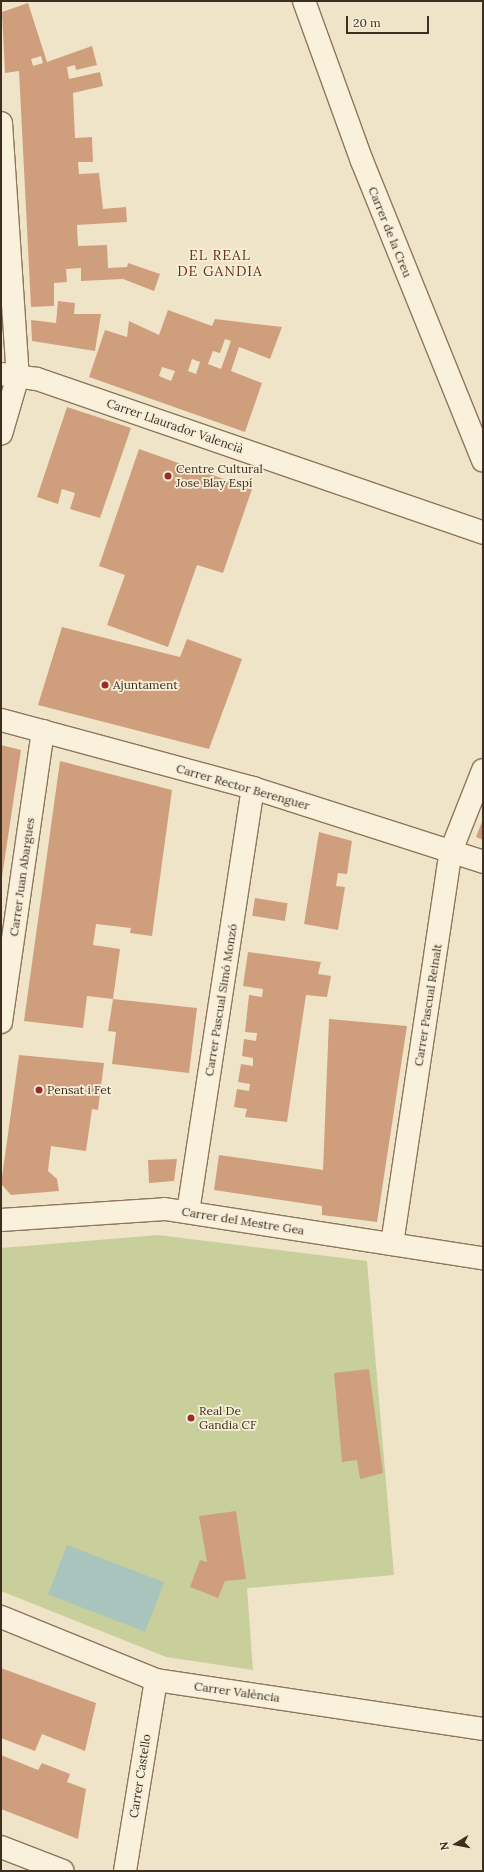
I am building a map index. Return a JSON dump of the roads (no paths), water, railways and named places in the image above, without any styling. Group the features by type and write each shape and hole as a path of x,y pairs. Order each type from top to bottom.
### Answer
{"street":[{"name":"Carrer de la Creu","path":"304,1 362,161 483,460"},
{"path":"1,123 10,375 1,434"},
{"name":"Carrer Llaurador Valencià","path":"10,375 37,379 483,533"},
{"name":"Carrer Rector Berenguer","path":"1,720 253,788 483,862"},
{"name":"Carrer Juan Abargues","path":"1,1022 43,731"},
{"name":"Carrer Pascual Reinalt","path":"392,1244 451,852 483,770"},
{"name":"Carrer Pascual Simó Monzó","path":"188,1212 253,788"},
{"name":"Carrer del Mestre Gea","path":"1,1220 146,1208 188,1212 483,1258"},
{"name":"Carrer València","path":"1,1618 156,1680 483,1729"},
{"name":"Carrer Castello","path":"124,1871 156,1680"},
{"path":"1,1847 63,1871"}],"water":[{"path":"67,1545 164,1582 145,1632 48,1594"}],"place":[{"name":"Centre Cultural Jose Blay Espí","path":"168,476"},
{"name":"Ajuntament","path":"105,685"},
{"name":"Pensat i Fet","path":"39,1090"},
{"name":"Real De Gandia CF","path":"191,1418"}],"district":[{"name":"EL REAL DE GANDIA","path":"220,264"}]}
